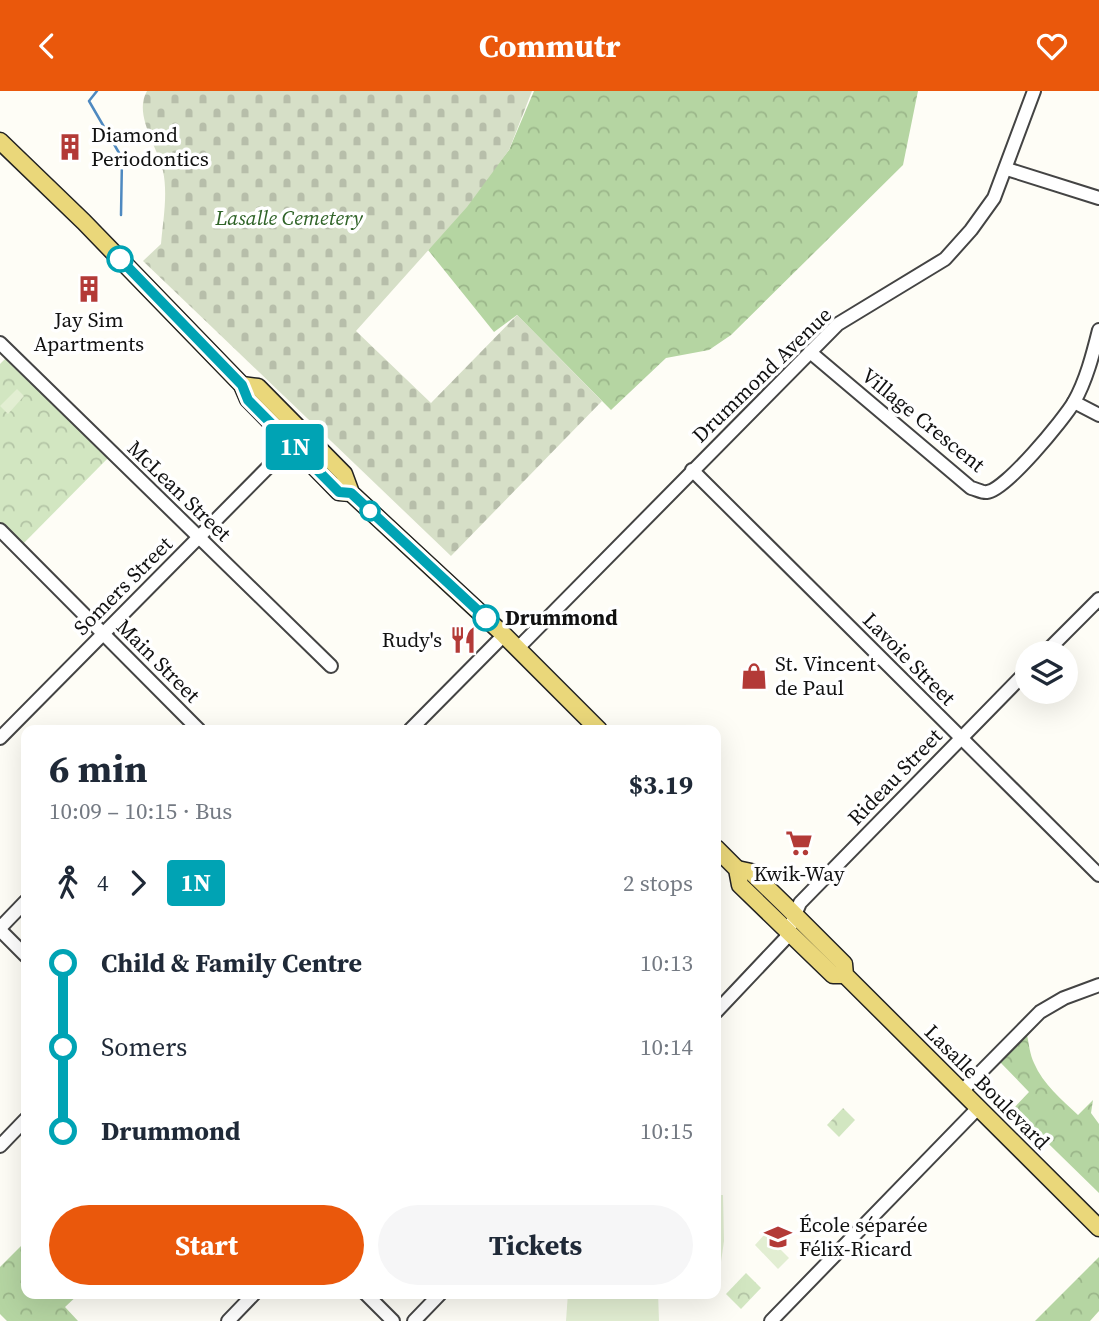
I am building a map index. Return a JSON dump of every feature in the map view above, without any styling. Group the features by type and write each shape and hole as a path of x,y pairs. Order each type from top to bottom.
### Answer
{"main road":[{"path":"0,141 84,222 242,385 248,400 298,438 339,492 351,493 518,648 594,725"},
{"name":"Lasalle Boulevard","path":"721,853 737,869 751,872 795,914 844,964 845,975 1099,1228"},
{"name":"Lasalle Boulevard","path":"737,869 740,885 833,975 845,975"}],"street":[{"name":"Drummond Avenue","path":"518,648 838,324 945,259 971,230 994,198 1034,91"},
{"path":"1007,169 1099,198"},
{"name":"Village Crescent","path":"810,352 971,488 986,492 999,487 1036,449 1074,402 1092,357 1099,330"},
{"name":"McLean Street","path":"0,343 331,666"},
{"path":"1074,402 1099,415"},
{"name":"Somers Street","path":"0,738 298,438"},
{"name":"Lavoie Street","path":"692,470 1099,875"},
{"name":"Main Street","path":"0,530 193,725"},
{"path":"1057,641 1099,599"},
{"path":"415,725 504,635"},
{"name":"Rideau Street","path":"721,1007 785,939 800,902 1015,683"},
{"path":"21,906 0,929 21,951"},
{"path":"961,1092 1040,1012 1063,998 1099,985"},
{"path":"771,1321 978,1108"},
{"path":"0,1146 21,1124"},
{"path":"228,1321 249,1299"},
{"path":"371,1299 393,1321"},
{"path":"414,1321 435,1299"}],"green space":[{"name":"Lasalle Cemetery","path":"147,91 532,91 509,150 467,207 356,331 431,403 517,315 602,401 451,556 143,261 161,244 165,198 163,171 143,110"},
{"path":"534,91 918,91 903,165 731,335 709,350 666,358 611,410 517,315 494,332 428,250 509,150"},
{"path":"10,354 112,454 18,549 0,531 0,364"},
{"path":"17,389 24,396 8,414 0,406"},
{"path":"1027,1035 1038,1071 1059,1097 1078,1115 1093,1100 1091,1113 1099,1124 1099,1193 1013,1109 1029,1092 1000,1062"},
{"path":"843,1108 855,1120 839,1137 827,1125"},
{"path":"721,1195 723,1195 724,1241 721,1262"},
{"path":"765,1234 789,1258 778,1269 755,1245"},
{"path":"21,1246 21,1299 74,1299 65,1307 78,1321 7,1321 0,1314 0,1267"},
{"path":"1099,1257 1099,1311 1090,1321 1035,1321"},
{"path":"746,1273 761,1288 741,1309 726,1294"},
{"path":"568,1299 658,1299 659,1321 566,1321"}],"waterway":[{"path":"97,91 89,101 122,158 121,215"}],"bus line":[{"name":"1N","path":"120,259 242,385 248,400 339,492 351,493 486,618"}],"place":[{"name":"Diamond Periodontics","path":"70,147"},
{"name":"Jay Sim Apartments","path":"89,289"},
{"name":"Drummond","path":"486,618"},
{"name":"Rudy's","path":"463,640"},
{"name":"St. Vincent de Paul","path":"754,676"},
{"name":"Kwik-Way","path":"799,843"},
{"name":"École séparée Félix-Ricard","path":"778,1237"}]}
